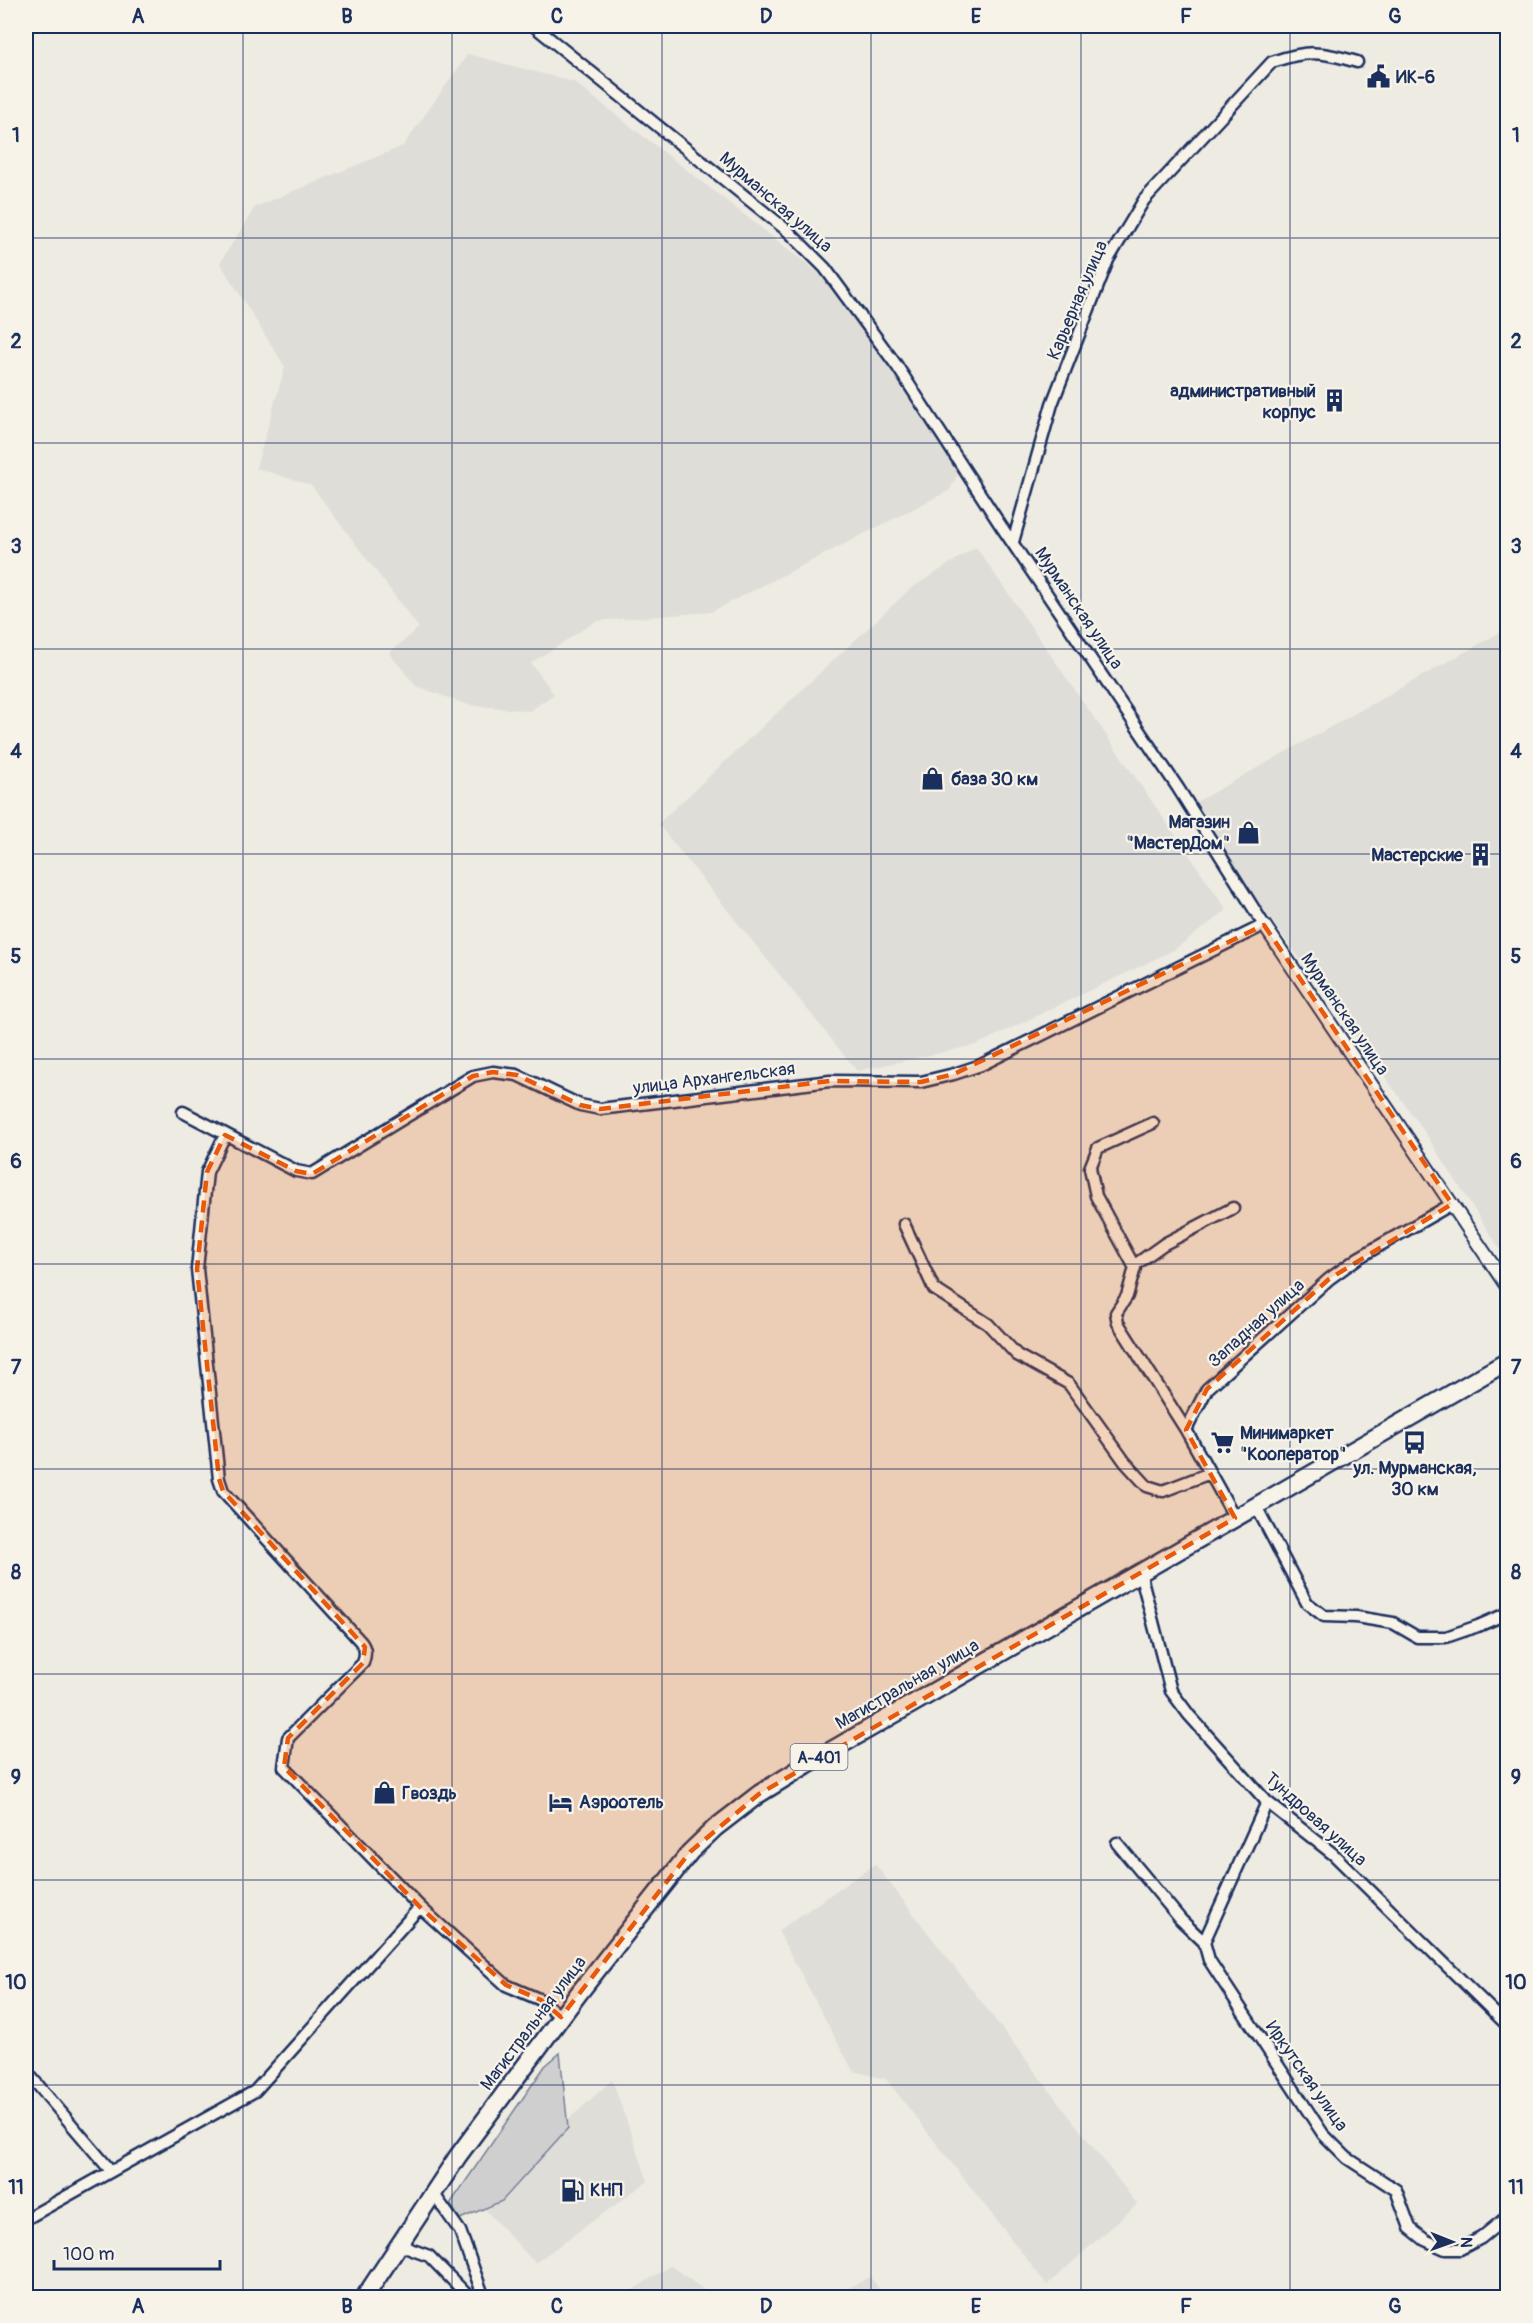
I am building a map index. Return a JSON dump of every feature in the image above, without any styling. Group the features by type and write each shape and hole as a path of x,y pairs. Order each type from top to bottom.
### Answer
{"main road":[{"name":"Магистральная улица","path":"363,2298 458,2156 561,2017 690,1852 715,1828 750,1801 816,1759 1508,1361"}],"street":[{"name":"Мурманская улица","path":"534,26 789,232 825,268 897,366 1012,542 1178,788 1264,925 1508,1288"},
{"name":"Карьерная улица","path":"1012,542 1052,404 1108,260 1144,200 1272,62 1299,53 1323,54 1357,62"},
{"name":"улица Архангельская","path":"183,1112 296,1171 312,1174 473,1076 493,1072 517,1075 580,1105 600,1109 830,1081 921,1082 981,1065 1264,925"},
{"path":"1135,1268 1096,1197 1090,1168 1098,1148 1153,1123"},
{"path":"225,1135 207,1172 197,1269 219,1479 223,1491 360,1641 366,1654 363,1663 288,1738 284,1767 420,1907 506,1985 541,2000 561,2017"},
{"name":"Западная улица","path":"1186,1430 1208,1389 1329,1280 1358,1258 1452,1204"},
{"path":"1233,1208 1164,1244 1136,1264 1127,1296 1116,1313 1118,1323 1186,1430 1235,1518"},
{"path":"904,1224 934,1289 988,1324 1017,1355 1069,1384 1125,1462 1147,1486 1163,1491 1210,1473"},
{"path":"1256,1506 1307,1603 1324,1616 1356,1617 1393,1623 1417,1637 1446,1637 1508,1613"},
{"name":"Тундровая улица","path":"1140,1572 1171,1691 1189,1715 1268,1802 1333,1854 1508,2026"},
{"path":"1204,1941 1268,1802"},
{"name":"Иркутская улица","path":"1117,1843 1181,1920 1204,1941 1209,1960 1323,2134 1347,2158 1396,2190 1410,2228 1425,2240 1445,2249 1460,2249 1481,2238 1508,2216"},
{"path":"26,2219 255,2091 420,1907"},
{"path":"26,2071 111,2171"},
{"path":"433,2193 460,2231 484,2298"},
{"path":"399,2245 429,2256 470,2298"}],"highlighted area":[{"path":"1264,925 1452,1204 1329,1279 1207,1389 1186,1430 1235,1518 759,1794 690,1852 561,2017 541,2000 506,1985 420,1907 284,1767 288,1738 363,1663 365,1647 223,1491 219,1479 197,1269 207,1172 225,1135 296,1171 312,1174 473,1076 493,1072 517,1075 580,1105 600,1109 830,1081 921,1082 954,1074"}],"shaded area":[{"path":"468,54 574,82 820,274 850,307 900,377 955,465 957,476 950,490 711,612 596,621 531,663 554,694 530,711 468,705 416,686 389,653 419,628 311,485 256,468 285,367 220,263 255,207 403,146"},
{"name":"база 30 км","path":"976,547 1227,910 1174,950 976,1045 857,1071 658,824 910,589"},
{"path":"1507,621 1507,1260 1422,1128 1189,806 1499,633"},
{"path":"875,1864 1137,2204 1047,2285 886,2079 853,2071 778,1931"},
{"path":"560,2053 568,2128 502,2201 460,2219 450,2204 545,2066"},
{"path":"612,2080 648,2181 535,2263 478,2202"},
{"path":"671,2265 713,2297 622,2297"},
{"path":"870,2277 886,2297 831,2297"}],"place":[{"name":"ИК-6","path":"1378,77"},
{"name":"административный корпус","path":"1334,401"},
{"name":"база 30 км","path":"933,779"},
{"name":"Магазин \"МастерДом\"","path":"1248,832"},
{"name":"Мастерские","path":"1481,855"},
{"name":"ул. Мурманская, 30 км","path":"1415,1442"},
{"name":"Минимаркет \"Кооператор\"","path":"1222,1443"},
{"name":"Гвоздь","path":"384,1793"},
{"name":"Аэроотель","path":"561,1802"},
{"name":"КНП","path":"572,2190"}]}
